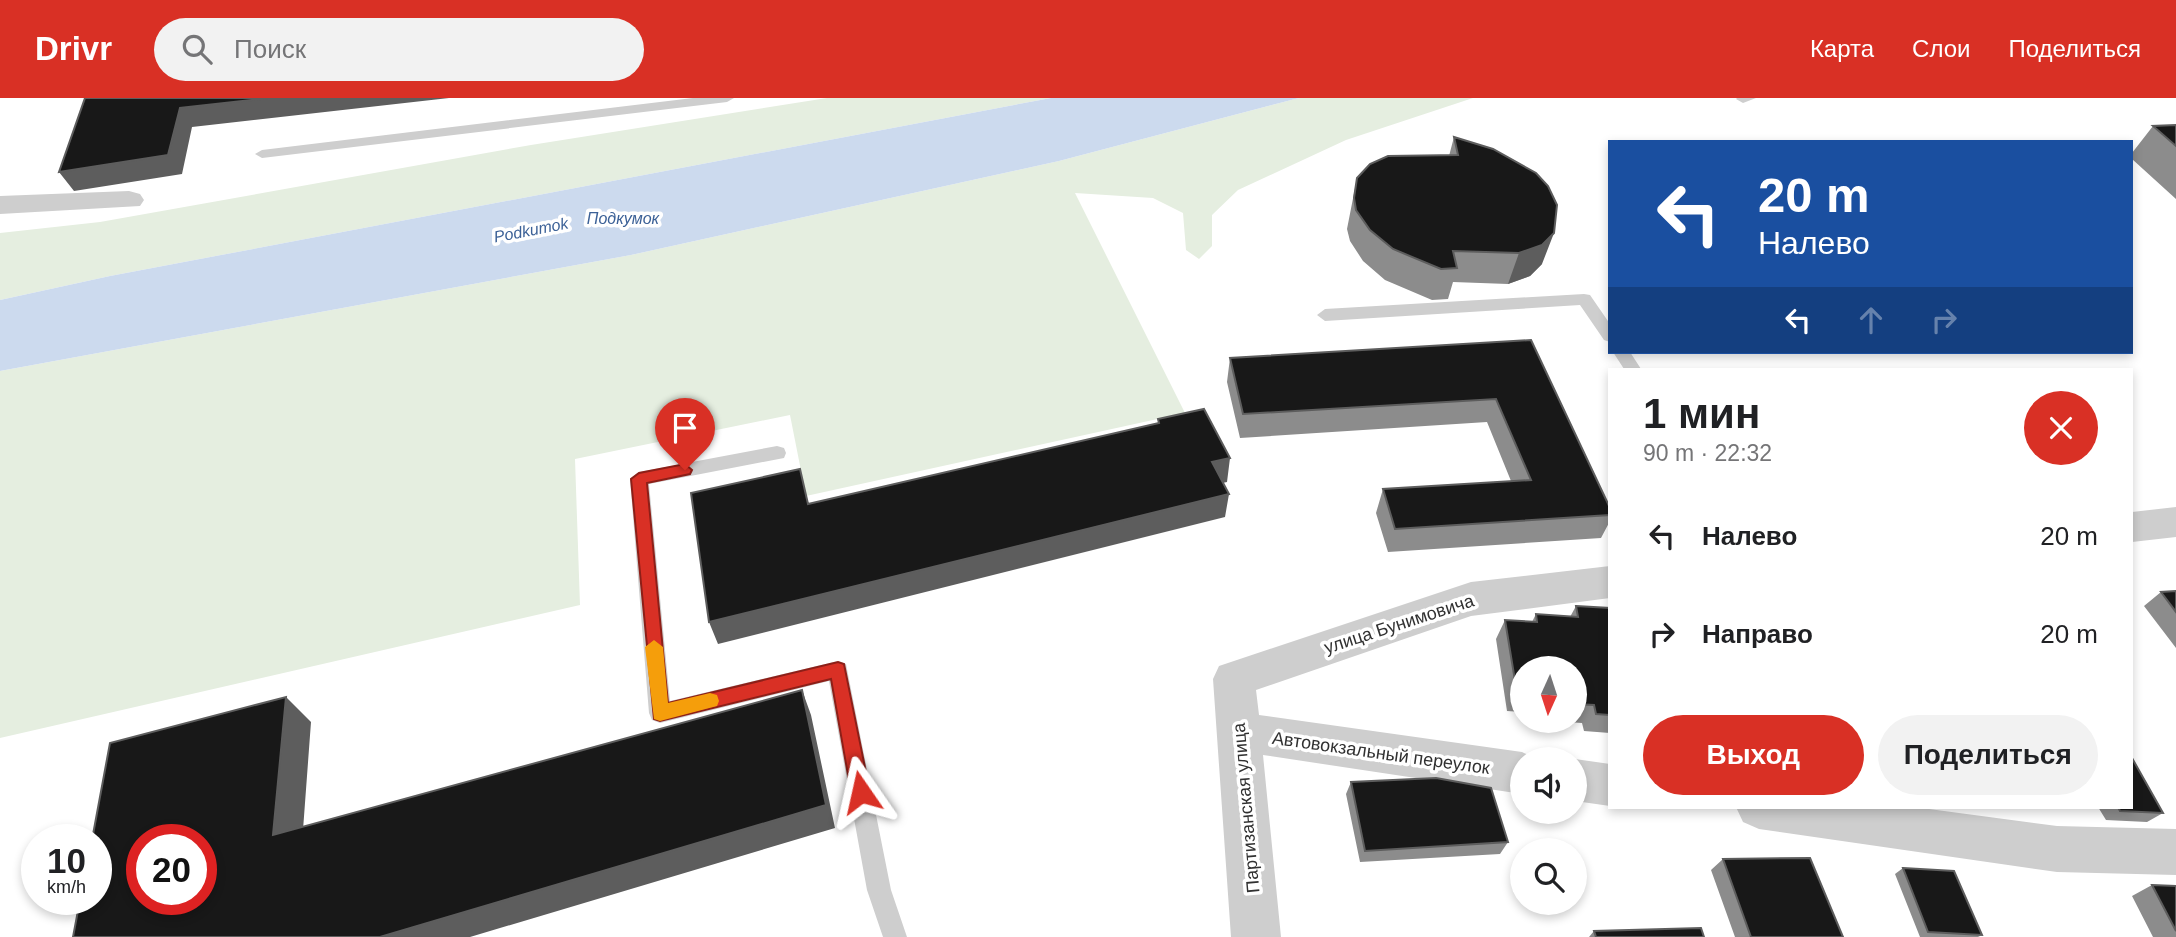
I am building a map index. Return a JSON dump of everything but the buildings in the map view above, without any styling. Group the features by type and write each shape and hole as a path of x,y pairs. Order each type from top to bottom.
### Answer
{"street":[{"path":"0,205 129,200"},
{"path":"2133,527 2176,523"},
{"name":"улица Бунимовича","path":"1234,679 1471,599 1608,582"},
{"name":"Партизанская улица","path":"1234,679 1256,937"},
{"name":"Автовокзальный переулок","path":"1240,732 1510,771"},
{"path":"1587,782 1608,785"},
{"path":"1773,809 2057,849 2176,852"}],"lane":[{"path":"262,154 727,98"},
{"path":"1325,315 1584,299 1608,333"},
{"path":"777,453 639,479 660,713 838,670 879,890 895,937"}],"shaded area":[{"path":"827,98 1051,98 110,276 0,300 0,233 100,222 531,145"},
{"path":"1299,98 1473,98 1346,140 1238,190 1212,215 1212,246 1199,259 1186,250 1183,213 1153,198 1075,193 1185,413 806,496 790,415 575,459 580,605 0,738 0,371 631,255 1059,161"}],"water":[{"name":"Подкумок","path":"1051,98 1299,98 1059,161 631,255 0,371 0,300 110,276"}],"slow traffic":[{"path":"654,647 660,713 710,701"}],"route":[{"path":"685,470 639,479 660,713 838,670 861,792"}],"water label":[{"name":"Podkumok","path":"531,230"}]}
